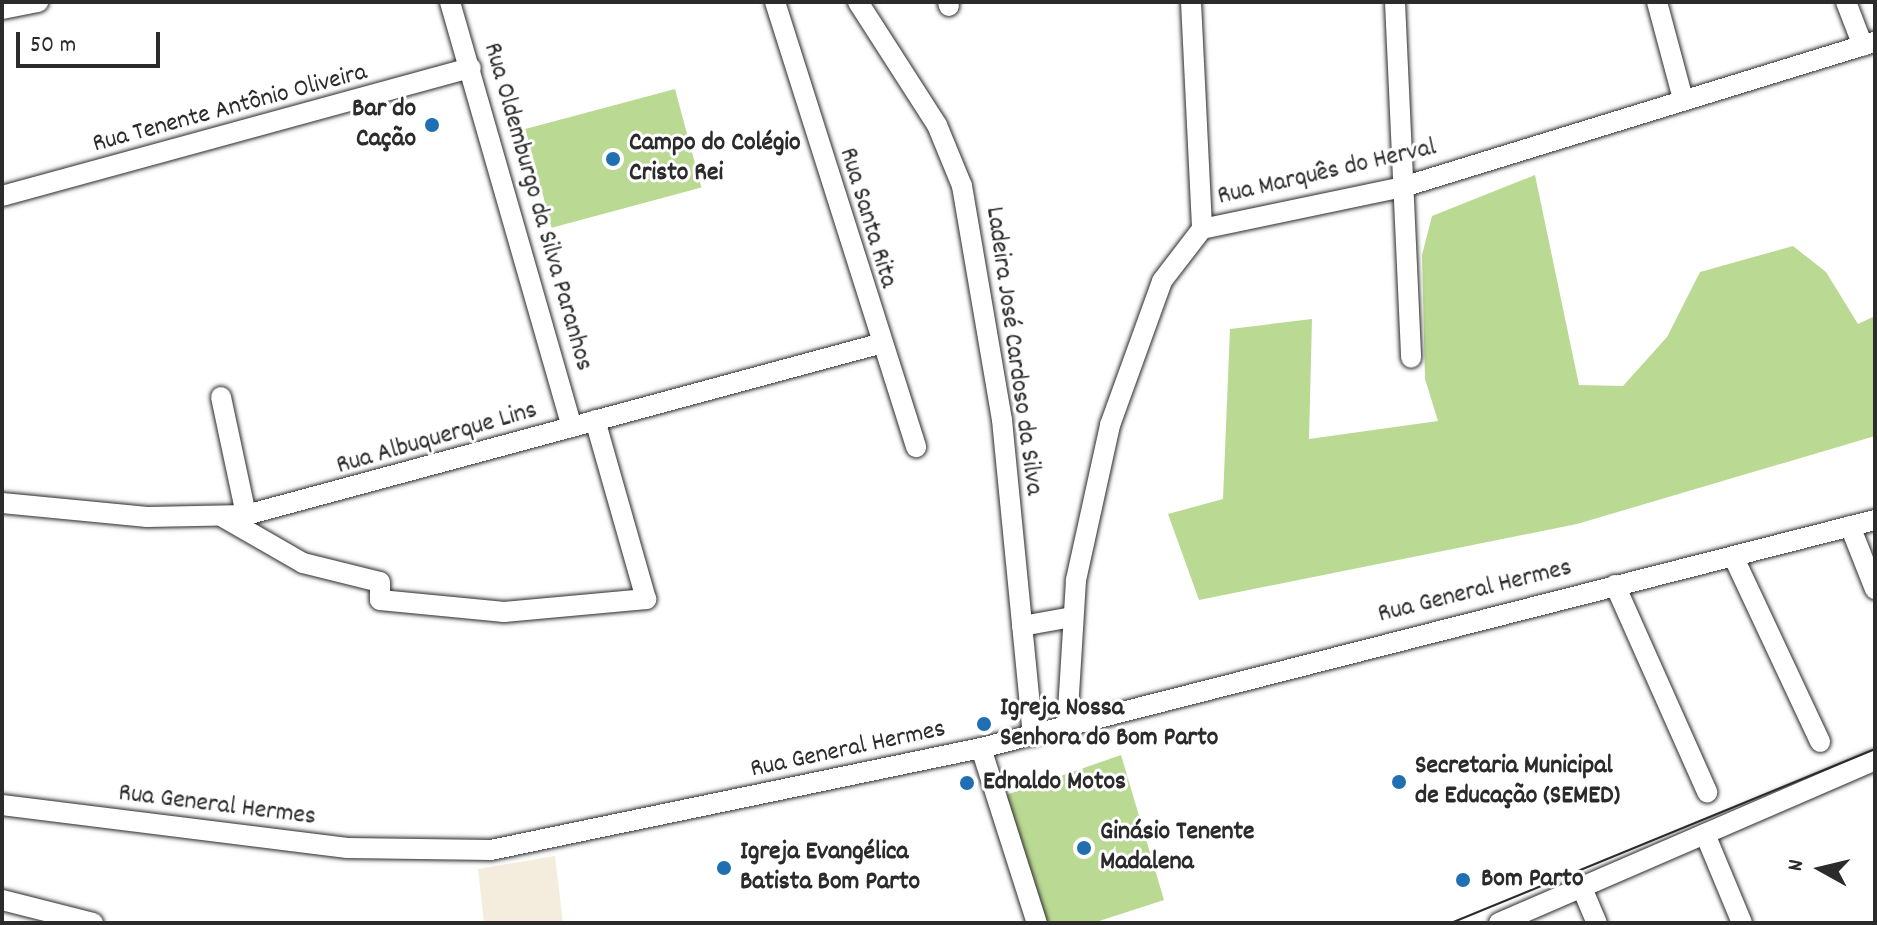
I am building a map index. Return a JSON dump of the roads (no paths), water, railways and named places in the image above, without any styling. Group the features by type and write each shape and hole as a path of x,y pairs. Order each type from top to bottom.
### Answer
{"street":[{"path":"2,9 38,2"},
{"name":"Rua Oldemburgo da Silva Paranhos","path":"450,2 572,427"},
{"name":"Rua Santa Rita","path":"775,2 879,344 916,447"},
{"name":"Ladeira José Cardoso da Silva","path":"858,2 937,125 962,186 1002,420 1033,735"},
{"path":"1191,2 1202,229"},
{"path":"1395,2 1411,358"},
{"path":"1657,2 1683,99"},
{"path":"1846,2 1869,44"},
{"name":"Rua Marquês do Herval","path":"1067,727 1072,617 1121,388 1162,281 1202,229 1403,187 1869,44"},
{"name":"Rua Tenente Antônio Oliveira","path":"2,196 471,68"},
{"name":"Rua Albuquerque Lins","path":"2,503 223,517 246,515 879,344"},
{"path":"221,397 246,515"},
{"path":"223,517 303,563 380,582 380,600 504,612 646,599 595,420"},
{"name":"Rua General Hermes","path":"2,805 347,848 491,850 981,748 1875,520"},
{"path":"1850,526 1875,589"},
{"path":"1734,558 1820,742"},
{"path":"1615,585 1707,792"},
{"path":"1022,626 1072,617"},
{"path":"981,748 1037,923"},
{"path":"1499,923 1875,760"},
{"path":"1705,834 1742,923"},
{"path":"1582,888 1597,923"},
{"path":"2,900 93,923"}],"tram line":[{"path":"1451,923 1875,749"}],"place":[{"name":"Bar do Cação","path":"432,125"},
{"name":"Campo do Colégio Cristo Rei","path":"613,159"},
{"name":"Igreja Nossa Senhora do Bom Parto","path":"984,724"},
{"name":"Secretaria Municipal de Educação (SEMED)","path":"1399,782"},
{"name":"Ednaldo Motos","path":"967,783"},
{"name":"Ginásio Tenente Madalena","path":"1084,848"},
{"name":"Igreja Evangélica Batista Bom Parto","path":"724,868"},
{"name":"Bom Parto","path":"1463,880"}]}
